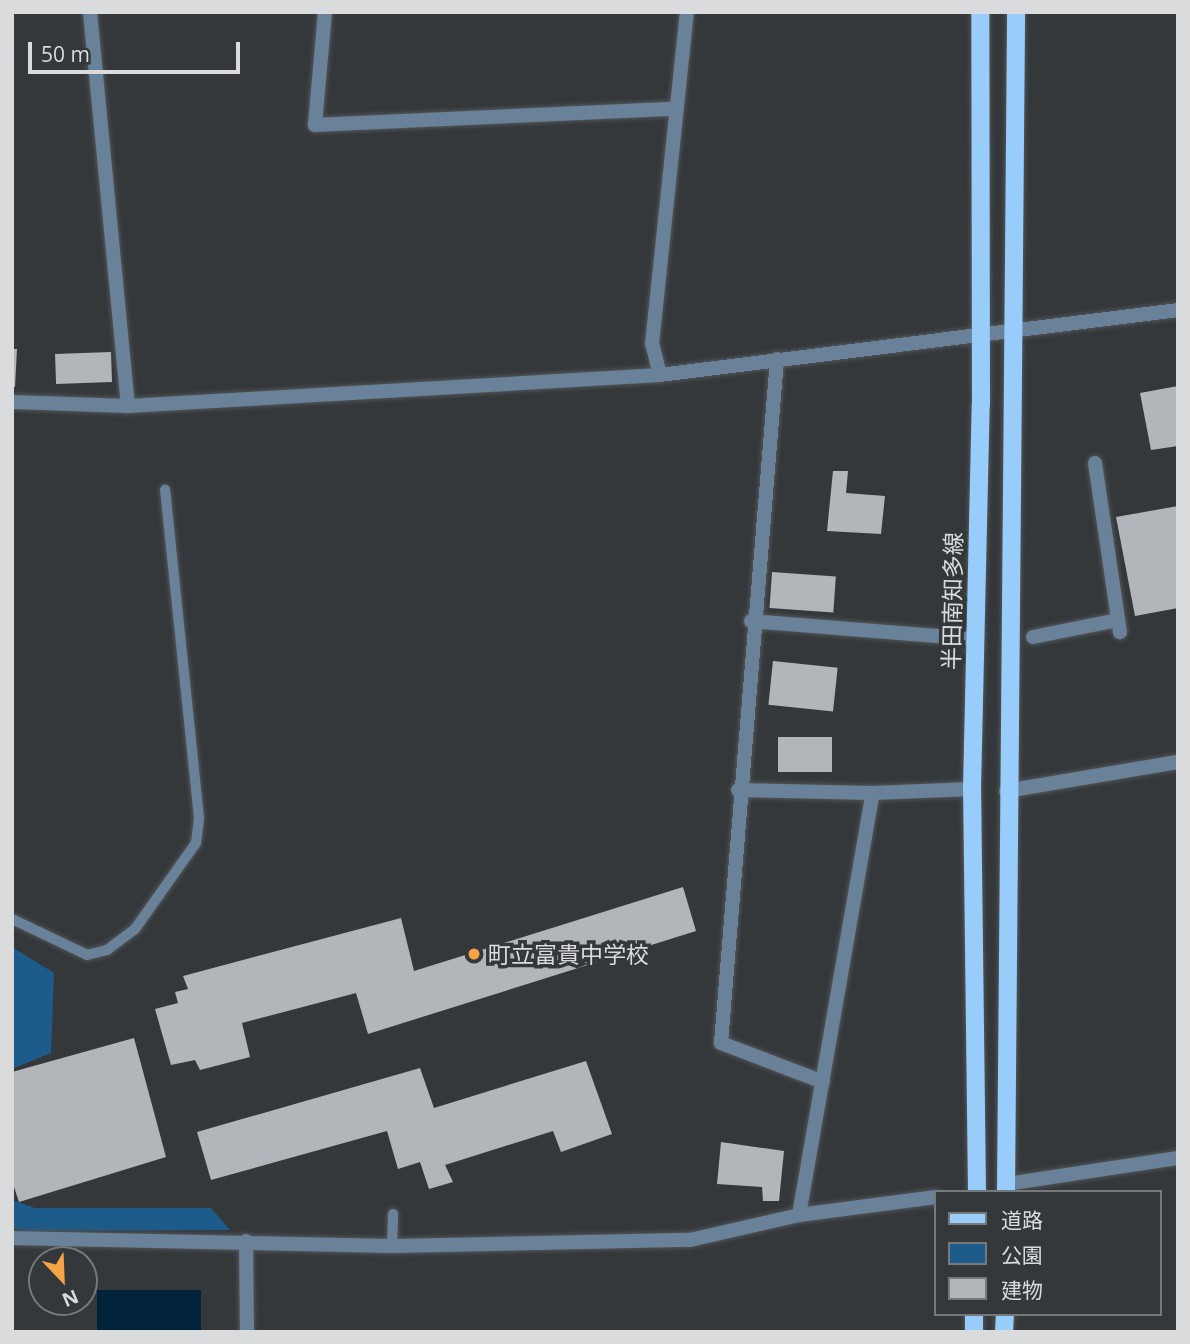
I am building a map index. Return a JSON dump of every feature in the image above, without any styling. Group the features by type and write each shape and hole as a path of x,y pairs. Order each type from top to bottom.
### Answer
{"main road":[{"name":"半田南知多線","path":"975,1190 972,789 982,335 980,12"},
{"path":"1006,1188 1006,791 1016,12"}],"street":[{"path":"90,12 128,407"},
{"path":"325,12 315,125 672,109"},
{"path":"660,375 652,344 672,109 687,12"},
{"path":"12,402 128,407 660,375 1178,310"},
{"path":"777,359 751,621 720,1044 823,1082"},
{"path":"1033,637 1119,626 1095,463"},
{"path":"751,621 976,639"},
{"path":"1006,791 1178,762"},
{"path":"738,790 873,793 972,789"},
{"path":"799,1215 873,793"},
{"path":"1006,1188 1178,1158"},
{"path":"12,1238 392,1246 690,1240 799,1215 934,1197"},
{"path":"246,1241 247,1332"}],"lane":[{"path":"12,919 88,954 107,950 135,929 196,843 199,818 165,490"},
{"path":"392,1246 393,1214"}],"green space":[{"path":"12,947 54,973 51,1053 12,1069"},
{"path":"12,1200 35,1208 211,1208 230,1230 27,1231 12,1228"}],"shaded area":[{"path":"98,1290 201,1290 201,1332 97,1332"}],"building":[{"path":"12,349 17,349 15,387 12,387"},
{"path":"111,352 112,382 56,384 55,354"},
{"path":"1178,386 1178,446 1151,450 1140,393"},
{"path":"833,471 848,471 846,493 885,496 881,534 827,531"},
{"path":"1178,506 1178,608 1135,616 1116,517"},
{"path":"772,572 836,576 833,612 769,608"},
{"path":"773,661 838,668 833,712 768,705"},
{"path":"778,737 832,737 832,772 778,772"},
{"path":"683,887 696,931 368,1034 356,993 242,1023 250,1057 200,1070 195,1060 171,1065 155,1009 178,1003 175,992 188,989 183,976 401,918 414,971"},
{"path":"134,1038 166,1157 19,1202 12,1181 12,1072"},
{"path":"586,1061 612,1134 561,1152 553,1131 445,1165 453,1182 429,1189 420,1162 398,1169 387,1131 211,1180 197,1132 420,1068 434,1108"},
{"path":"721,1142 784,1151 779,1201 763,1201 762,1187 717,1184"}],"place":[{"name":"町立富貴中学校","path":"474,954"}]}
